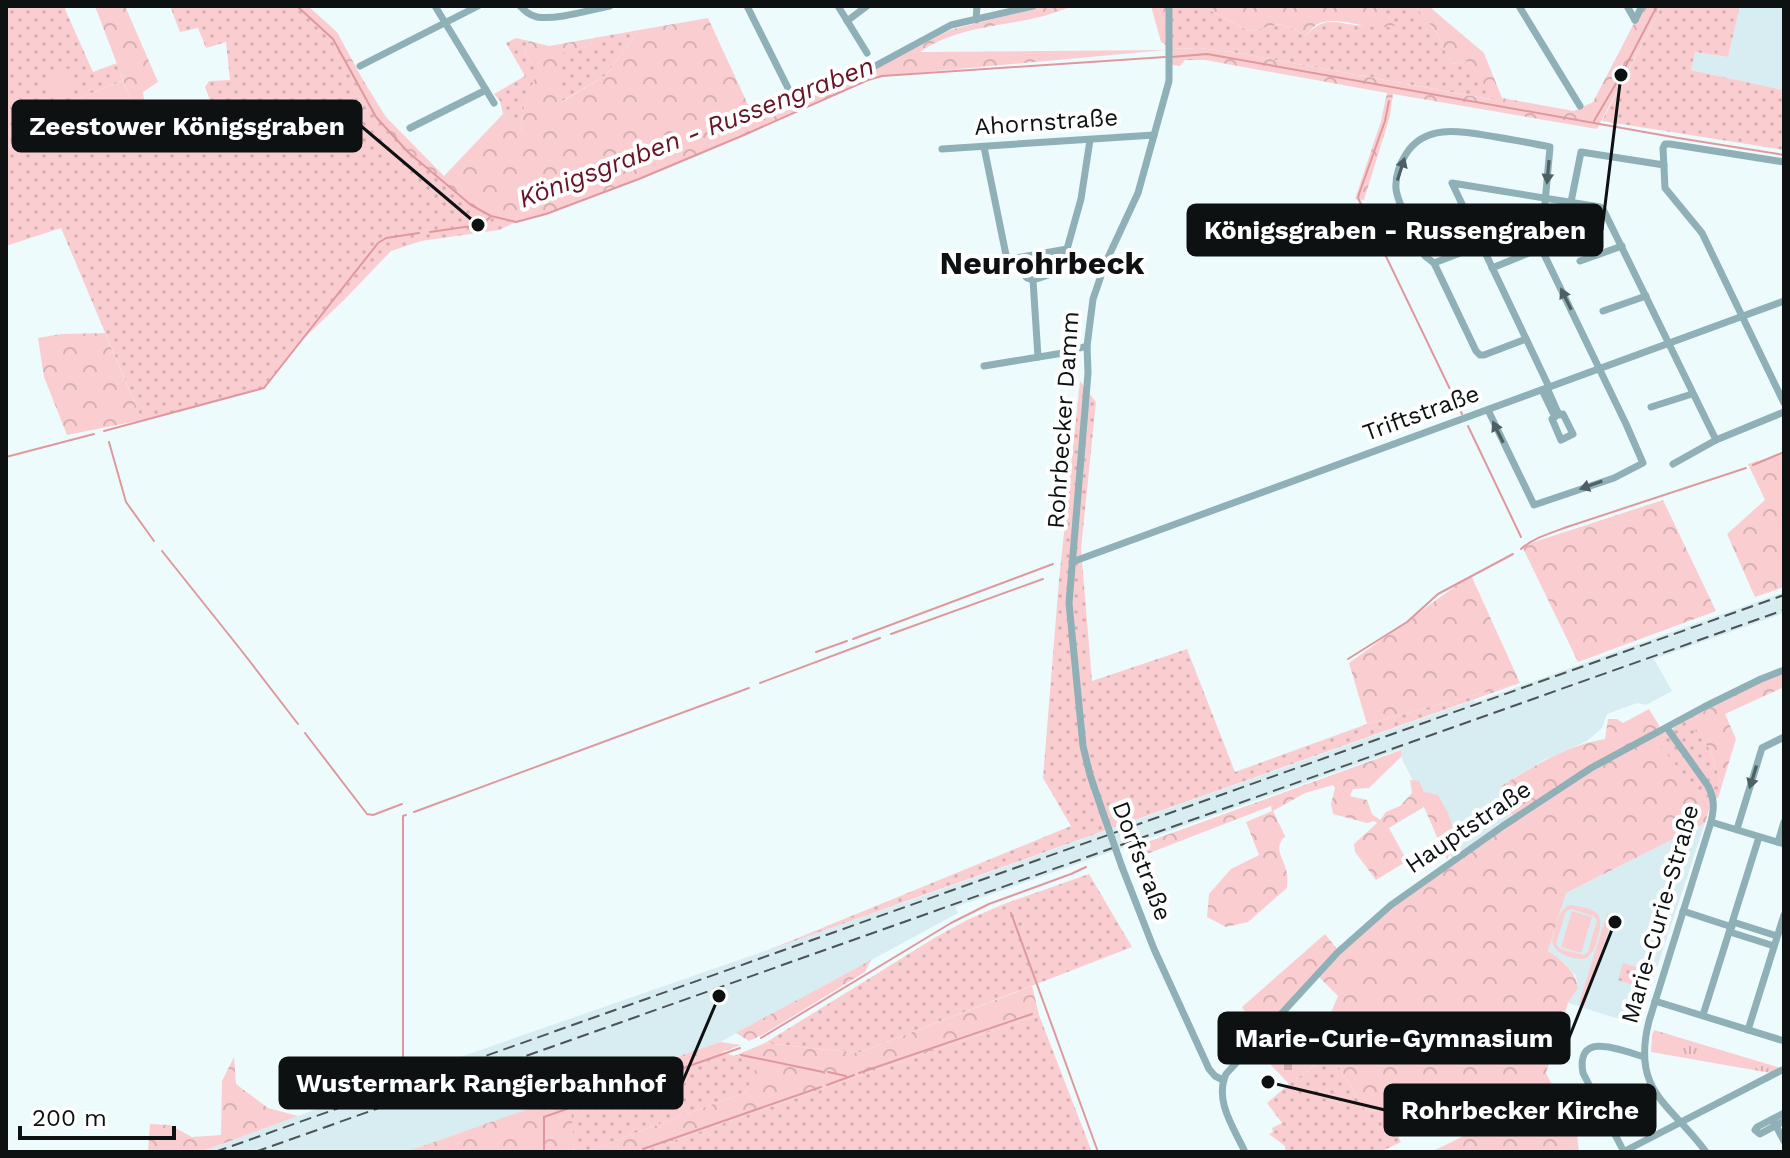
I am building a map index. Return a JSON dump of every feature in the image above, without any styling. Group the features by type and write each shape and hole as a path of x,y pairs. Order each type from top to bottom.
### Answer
{"street":[{"path":"435,6 494,103"},
{"path":"360,66 478,6"},
{"path":"520,6 538,17 610,6"},
{"path":"747,6 793,98"},
{"path":"838,6 867,53"},
{"path":"847,21 867,6"},
{"path":"976,20 977,6"},
{"path":"875,66 951,25 1033,6"},
{"name":"Rohrbecker Damm","path":"1072,562 1093,299 1105,264 1138,193 1169,81 1169,6"},
{"path":"1519,6 1580,106"},
{"path":"1627,6 1635,20 1642,6"},
{"path":"410,128 486,90"},
{"path":"1488,410 1534,505 1614,478 1643,463 1541,248 1550,147 1460,131 1447,130 1425,137 1409,150 1397,171 1396,192 1425,256 1434,263 1480,355 1526,339"},
{"name":"Ahornstraße","path":"942,149 1154,135"},
{"path":"984,147 1006,255 1027,278 1033,280 1055,273 1067,249 1081,199 1090,140"},
{"path":"1784,162 1670,144 1665,144 1663,148 1665,188 1702,233 1782,392 1784,403"},
{"path":"1571,202 1581,152 1664,165"},
{"path":"1557,416 1526,339 1452,183 1603,209 1716,440"},
{"path":"1434,263 1481,245"},
{"path":"1580,261 1622,246"},
{"path":"1492,268 1541,248"},
{"path":"1009,259 1067,249"},
{"path":"1033,280 1038,357"},
{"path":"1603,311 1646,296"},
{"name":"Triftstraße","path":"1072,562 1784,301"},
{"path":"984,366 1087,346"},
{"path":"1651,407 1692,394"},
{"path":"1673,464 1716,440 1784,412"},
{"name":"Dorfstraße","path":"1072,562 1069,603 1087,765 1150,938 1209,1069 1223,1080 1223,1104 1245,1152"},
{"name":"Hauptstraße","path":"1223,1080 1235,1063 1338,952 1391,905 1503,826 1619,751 1784,670"},
{"name":"Marie-Curie-Straße","path":"1667,728 1712,793 1714,808 1655,1001 1645,1039 1644,1057 1649,1082 1656,1096 1706,1152"},
{"path":"1737,829 1762,748 1784,737"},
{"path":"1711,822 1781,843 1784,822"},
{"path":"1703,1015 1759,837"},
{"path":"1683,911 1778,941"},
{"path":"1748,1030 1784,915"},
{"path":"1655,1001 1784,1041"},
{"path":"1644,1057 1602,1045 1588,1049 1582,1059 1583,1073 1624,1152 1784,1069"},
{"path":"1774,1122 1784,1113"},
{"path":"1774,1122 1784,1121"},
{"path":"1774,1122 1784,1141"}],"shaded area":[{"path":"1740,6 1784,6 1784,90 1691,70 1695,52 1728,57"},
{"path":"1784,592 1784,613 1654,659 1672,691 1646,705 1637,703 1607,714 1602,728 1587,741 1544,760 1502,785 1514,817 1452,858 1401,757 1401,749 955,907 958,913 720,1042 405,1152 200,1152 420,1071"},
{"path":"1705,823 1638,1025 1568,1003 1578,988 1576,976 1548,951 1566,893"}],"green space":[{"path":"6,6 66,6 93,72 117,63 123,81 81,97 97,143 141,126 145,137 170,127 175,138 218,121 205,87 209,81 230,80 226,42 206,48 198,28 180,32 170,6 297,6 333,39 376,117 408,152 471,205 491,216 516,222 499,230 421,241 391,251 299,343 264,388 142,420 61,228 6,246"},
{"path":"95,6 125,6 158,82 143,92 146,115 137,117"},
{"path":"297,6 308,6 337,32 386,117 444,176 503,114 521,135 526,99 535,74 524,52 529,41 549,46 594,38 590,45 560,54 562,102 606,75 639,30 708,18 756,122 876,68 950,30 1043,6 1074,6 1044,16 965,32 934,43 920,52 1166,50 882,76 639,179 516,222 491,216 471,205 408,152 376,117 333,39"},
{"path":"1151,6 1171,6 1172,49 1161,42"},
{"path":"1171,6 1202,6 1249,31 1281,24 1306,35 1318,25 1329,22 1395,25 1378,6 1415,6 1437,33 1451,64 1469,61 1495,100 1232,52 1172,49"},
{"path":"1202,6 1378,6 1396,25 1377,27 1329,21 1316,25 1306,35 1281,24 1249,31"},
{"path":"1415,6 1434,6 1432,9 1484,53 1502,98 1574,111 1593,102 1643,6 1662,6 1597,129 1393,94 1390,116 1364,200 1355,199 1387,93 1205,60 1185,60 1180,66 1172,65 1172,49 1232,52 1494,100 1469,61 1451,64 1437,33"},
{"path":"1662,6 1740,6 1728,57 1695,52 1691,70 1784,90 1784,150 1602,121"},
{"path":"639,30 606,75 561,102 559,54 590,45 594,38"},
{"path":"516,38 529,41 524,52 535,73 524,108 521,136 503,114 500,101 494,94 525,76 506,43"},
{"path":"70,68 78,89 63,95 67,108 58,111 45,77"},
{"path":"123,81 141,126 97,143 81,97"},
{"path":"105,333 142,420 67,435 44,377 38,338"},
{"path":"1080,381 1096,402 1081,549 1092,681 1187,649 1235,772 1367,724 1520,683 766,951 1071,826 1043,778 1059,580"},
{"path":"1784,453 1784,587 1755,597 1727,534 1765,500 1748,464"},
{"path":"1663,500 1716,611 1578,662 1522,546"},
{"path":"1471,575 1520,683 1367,724 1349,663"},
{"path":"1784,673 1784,687 1725,714 1736,739 1722,785 1709,748 1695,732 1698,723 1696,716"},
{"path":"1649,709 1659,725 1656,741 1710,806 1705,823 1566,893 1548,951 1568,966 1578,988 1568,1003 1546,1073 1577,1133 1579,1152 1434,1152 1474,1131 1459,1102 1412,1117 1402,1102 1367,1113 1331,1054 1336,1050 1323,1031 1338,996 1317,975 1260,1035 1242,1007 1325,934 1340,953 1382,915 1514,819 1501,786 1564,751 1605,739 1608,719 1623,723"},
{"path":"1698,714 1696,732 1709,748 1722,785 1718,798 1711,799 1710,806 1655,741 1657,735 1667,733"},
{"path":"1401,750 1401,757 1369,788 1353,789 1350,796 1367,800 1372,814 1380,820 1412,793 1410,780 1419,781 1424,792 1438,795 1448,813 1456,836 1449,842 1447,860 1424,807 1389,828 1407,861 1376,880 1355,852 1354,844 1377,823 1333,814 1333,785 1305,793 1273,811 1285,836 1279,850 1287,874 1287,888 1248,922 1226,927 1207,917 1209,894 1231,869 1259,855 1246,822 1272,811 1271,806 1139,857 1136,854 1136,846"},
{"path":"1089,874 1132,947 858,1053 765,1043 967,920"},
{"path":"1566,907 1586,908 1599,916 1596,943 1585,959 1565,955 1557,950 1552,941 1558,920","holes":["1572,909 1597,920 1588,952 1584,955 1560,949 1556,944 1567,911"]},
{"path":"1572,911 1592,917 1581,953 1561,947"},
{"path":"1607,914 1613,916 1585,1005 1579,1003"},
{"path":"871,960 865,972 764,1034 749,1041 736,1033"},
{"path":"1623,963 1649,971 1646,989 1618,980"},
{"path":"1032,986 1039,1015 641,1152 584,1152 746,1092 758,1063 734,1056 765,1043 858,1053"},
{"path":"1039,1015 1092,1152 641,1152 870,1072"},
{"path":"1654,1030 1781,1068 1771,1073 1651,1052"},
{"path":"1323,1031 1336,1050 1289,1084 1268,1062 1273,1063"},
{"path":"720,1042 741,1045 571,1107 574,1152 405,1152"},
{"path":"721,1052 759,1063 746,1092 584,1152 574,1152 570,1107"},
{"path":"1331,1054 1367,1113 1402,1102 1412,1117 1393,1126 1401,1142 1380,1152 1285,1152 1285,1146 1269,1134 1273,1132 1272,1128 1282,1123 1267,1103"},
{"path":"234,1057 236,1084 268,1108 298,1116 200,1152 148,1152 150,1124 170,1125 192,1137 221,1135 222,1081"}],"waterway":[{"name":"Königsgraben - Russengraben","path":"297,6 333,39 376,117 408,152 471,205 491,216 516,222 639,179 882,76 1165,57"},
{"name":"Königsgraben - Russengraben","path":"1594,121 1657,6"},
{"name":"Königsgraben - Russengraben","path":"1171,57 1207,54 1784,155"},
{"path":"1364,210 1358,198 1389,101"},
{"path":"430,232 478,225 490,217"},
{"path":"1368,219 1462,414"},
{"path":"104,431 264,388 378,243 386,238 419,233"},
{"path":"1468,426 1521,537"},
{"path":"6,457 94,434"},
{"path":"109,442 126,502 154,541"},
{"path":"1753,465 1784,452"},
{"path":"1521,549 1567,527 1746,468"},
{"path":"162,551 298,724"},
{"path":"1348,659 1407,622 1438,594 1513,554"},
{"path":"853,639 1053,564"},
{"path":"891,634 1043,579"},
{"path":"760,683 880,638"},
{"path":"816,652 847,641"},
{"path":"414,812 749,688"},
{"path":"305,733 367,814 373,815 402,804"},
{"path":"403,1059 403,816 406,815"},
{"path":"761,1038 951,923 989,904 1086,867"},
{"path":"1011,913 1098,1152"},
{"path":"859,1073 1032,1014"},
{"path":"544,1152 544,1117 740,1048"},
{"path":"741,1055 823,1072"},
{"path":"828,1072 846,1076"},
{"path":"827,1085 854,1075"},
{"path":"643,1149 821,1087"}],"railway":[{"path":"215,1152 1784,595"},
{"path":"255,1152 1784,610"}],"place":[{"name":"Königsgraben - Russengraben","path":"1621,75"},
{"name":"Zeestower Königsgraben","path":"478,225"},
{"name":"Marie-Curie-Gymnasium","path":"1615,922"},
{"name":"Wustermark Rangierbahnhof","path":"719,996"},
{"name":"Rohrbecker Kirche","path":"1268,1082"}],"district":[{"name":"Neurohrbeck","path":"1042,263"}]}
